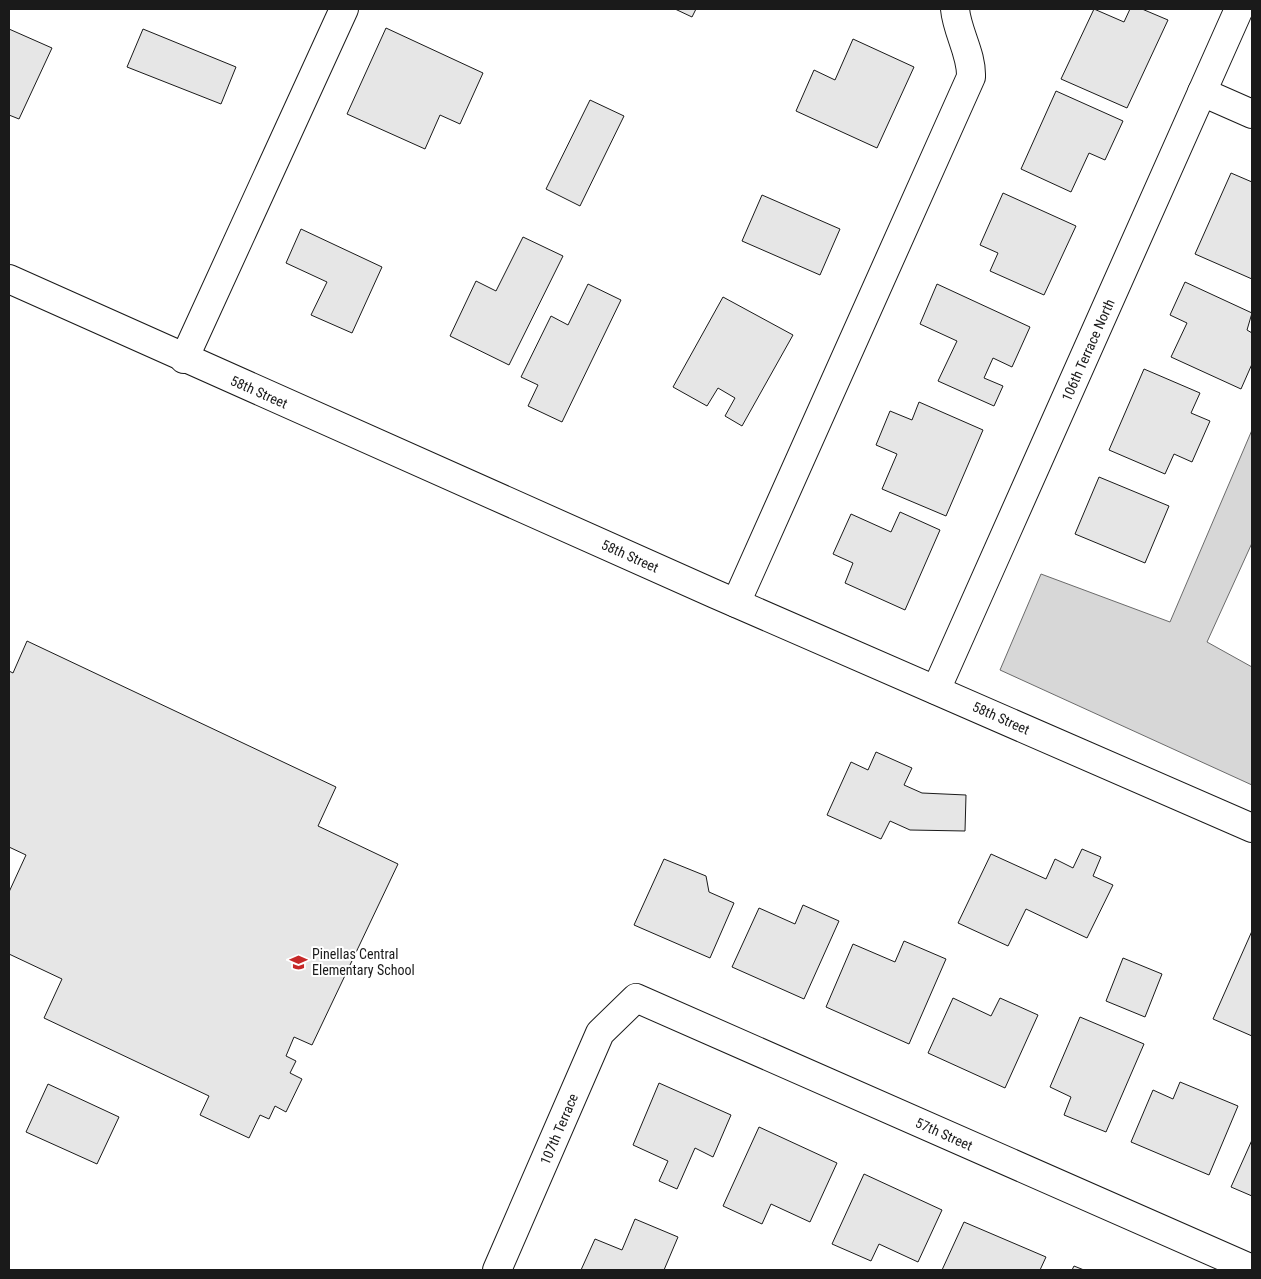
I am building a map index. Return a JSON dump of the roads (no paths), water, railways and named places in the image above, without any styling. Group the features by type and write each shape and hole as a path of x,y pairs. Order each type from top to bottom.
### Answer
{"street":[{"path":"184,359 230,263 344,9"},
{"path":"736,603 971,77 971,69 956,20 955,9"},
{"name":"106th Terrace North","path":"936,690 1239,9"},
{"path":"1202,92 1252,114"},
{"name":"58th Street","path":"9,280 736,603 1252,828"},
{"name":"57th Street","path":"636,998 1252,1269"},
{"name":"107th Terrace","path":"497,1270 600,1033 636,998"}],"place":[{"name":"Pinellas Central Elementary School","path":"298,962"}]}
